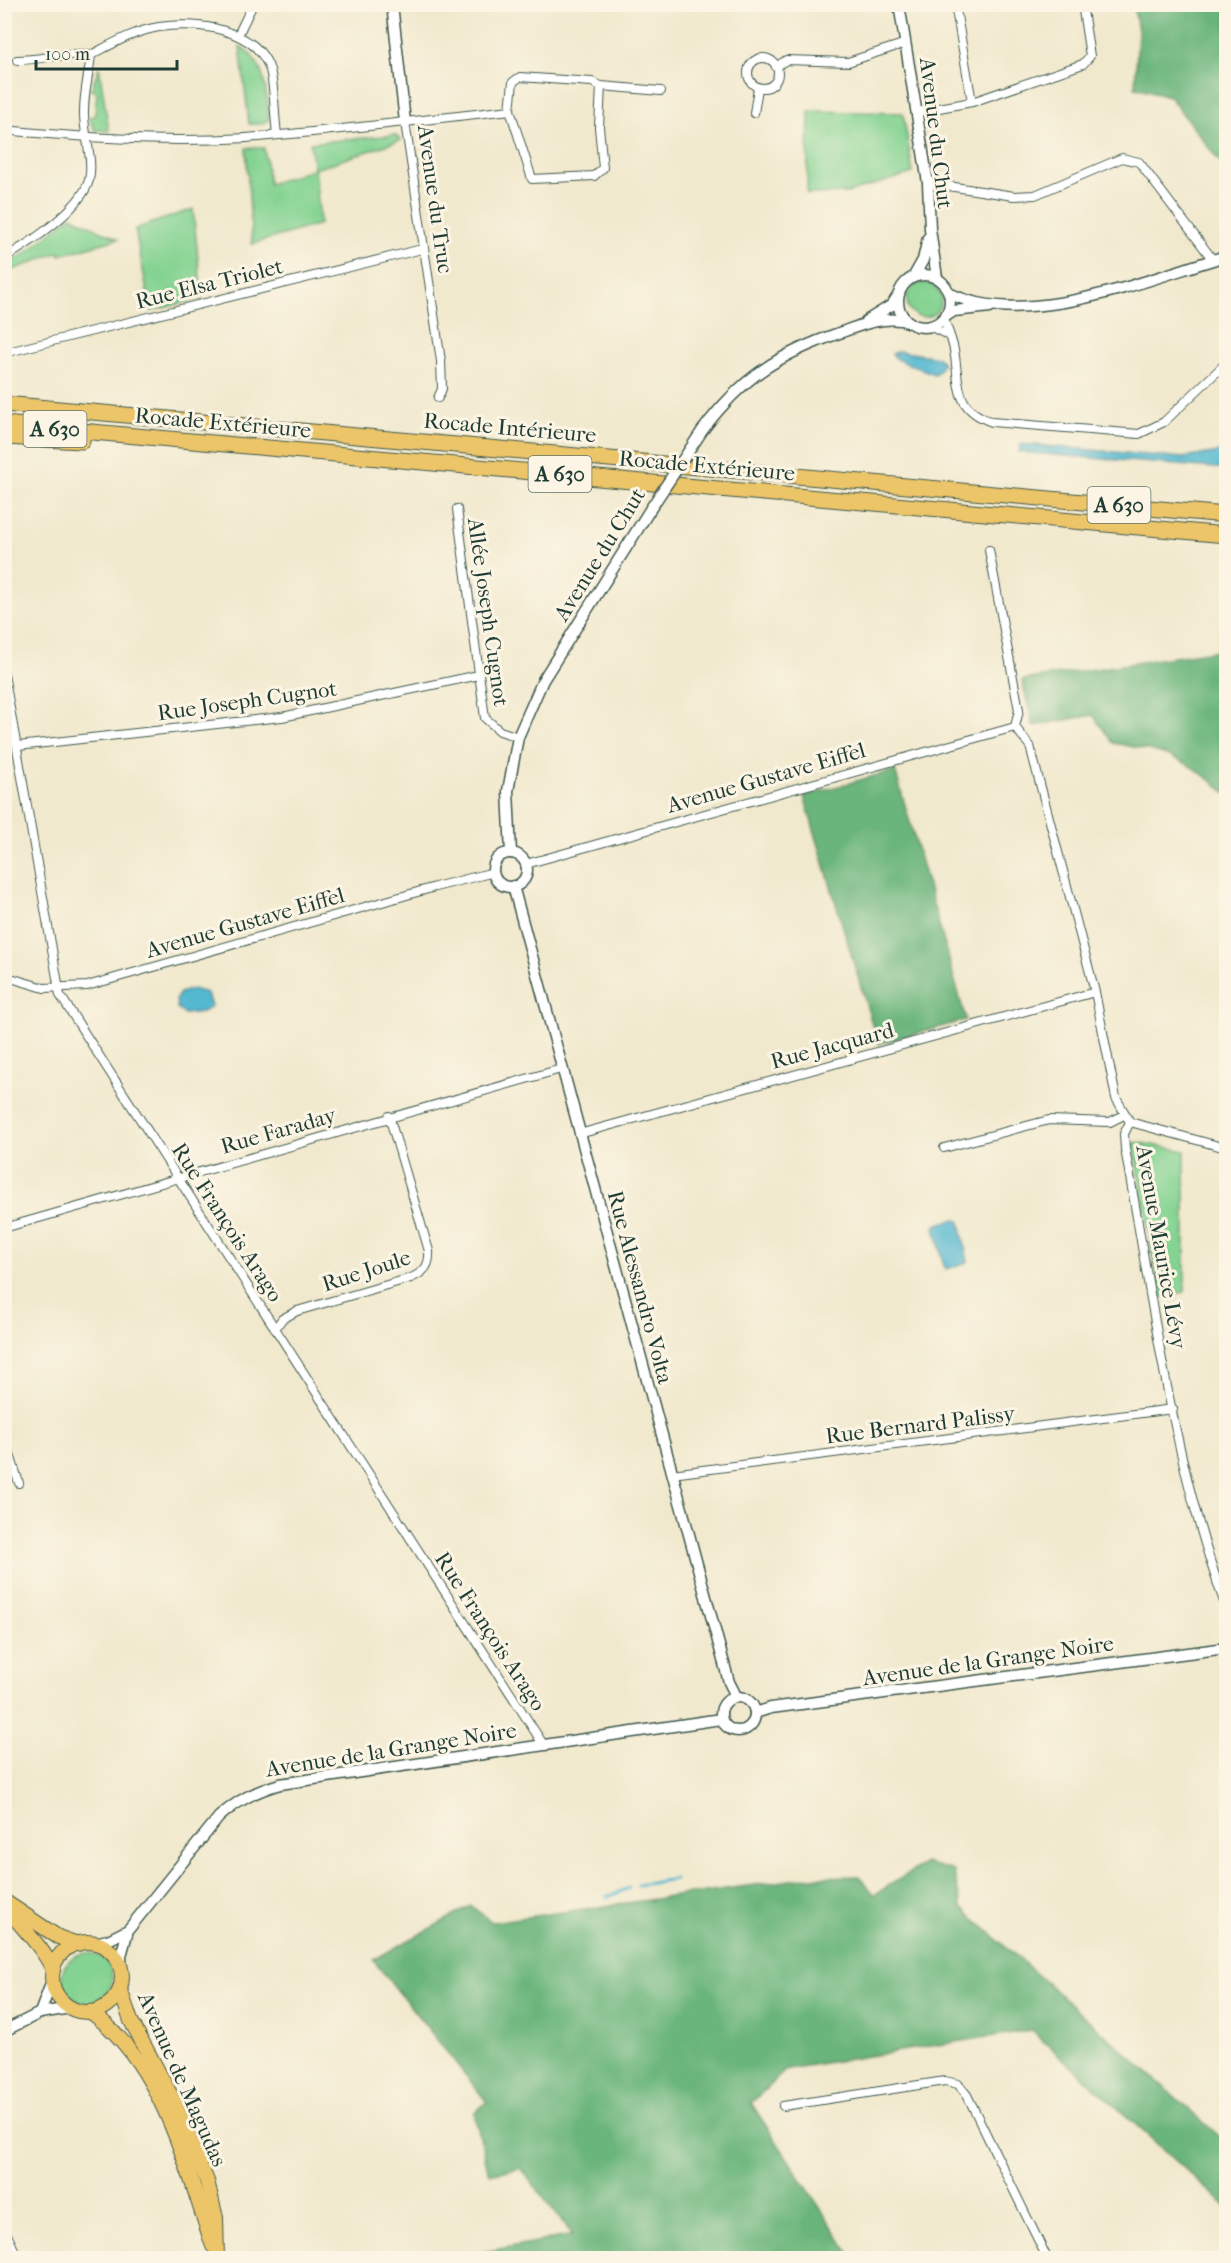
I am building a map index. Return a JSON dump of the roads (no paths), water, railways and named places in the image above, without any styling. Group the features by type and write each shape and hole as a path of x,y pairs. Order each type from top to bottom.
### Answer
{"highway":[{"name":"Rocade Intérieure","path":"4,404 1227,515"},
{"name":"Rocade Extérieure","path":"4,424 1227,535"},
{"path":"4,436 91,442 105,434"}],"main road":[{"path":"4,1902 58,1937 78,1944 93,1943 112,1953 122,1972 120,1989 109,2005 91,2012 70,2008 55,1992 53,1975 40,1947 18,1924 4,1902"},
{"path":"53,1975 62,1953 78,1944"},
{"name":"Avenue de Magudas","path":"120,1989 131,2021 169,2091 207,2181 216,2217 217,2258"},
{"name":"Avenue de Magudas","path":"91,2012 106,2023 130,2052 156,2094 185,2160 217,2258"}],"street":[{"path":"238,35 253,4"},
{"name":"Avenue du Truc","path":"392,4 422,249 441,361 442,389 438,398"},
{"name":"Avenue du Chut","path":"899,4 928,183 930,229 937,278"},
{"path":"955,4 972,102"},
{"path":"917,112 972,102 1083,64 1090,56 1082,4"},
{"path":"17,60 35,60 72,53 91,55 123,38 159,27 194,26 238,35 261,53 270,70 277,134"},
{"name":"Avenue du Chut","path":"758,88 748,78 751,63 765,57 774,62 776,67 786,60 848,62 906,43"},
{"path":"4,258 45,230 81,197 89,178 84,110 91,55"},
{"path":"754,113 758,88 768,87 776,81 776,67"},
{"path":"601,86 599,128 603,168 594,176 532,179 510,110 516,78 592,82 601,86 662,91"},
{"path":"4,130 86,138 246,138 510,110"},
{"path":"928,183 1014,196 1035,195 1122,158 1130,158 1139,162 1213,260"},
{"name":"Avenue du Chut","path":"914,276 922,260 930,229"},
{"name":"Rue Elsa Triolet","path":"4,353 422,249"},
{"path":"929,326 954,311 1063,303 1227,256"},
{"path":"948,335 929,326 909,322 899,309 899,294 902,286 914,276 928,274 937,278 949,293 1003,306"},
{"path":"949,293 949,309 945,317 954,351 962,400 975,414 992,422 1140,434 1164,422 1227,363"},
{"name":"Avenue du Chut","path":"858,326 892,305 899,294"},
{"name":"Avenue du Chut","path":"511,853 508,791 518,737 543,680 702,431 730,397 778,359 810,343 858,326 885,320 909,322"},
{"name":"Allée Joseph Cugnot","path":"457,509 485,718 494,728 518,737"},
{"path":"989,550 1019,710 1015,727"},
{"name":"Rue François Arago","path":"4,674 59,989 63,1001 543,1744"},
{"name":"Rue Joseph Cugnot","path":"18,746 282,717 479,675"},
{"name":"Avenue Gustave Eiffel","path":"526,864 993,731 1015,727"},
{"name":"Avenue Maurice Lévy","path":"1015,727 1030,746 1095,992 1116,1098 1127,1119 1124,1134 1125,1149 1173,1409 1196,1516 1227,1607"},
{"path":"511,853 520,856 526,864 525,879 513,886 502,885 494,872 496,861 511,853"},
{"name":"Avenue Gustave Eiffel","path":"4,976 44,988 87,986 494,872"},
{"name":"Rue Alessandro Volta","path":"513,886 729,1682 736,1696"},
{"name":"Rue Jacquard","path":"579,1134 1095,992"},
{"name":"Rue Faraday","path":"4,1228 389,1116 561,1069"},
{"name":"Rue Joule","path":"275,1329 282,1319 297,1311 411,1278 421,1274 428,1265 429,1251 389,1116"},
{"path":"944,1148 1049,1120 1110,1122 1127,1119 1227,1148"},
{"name":"Rue Bernard Palissy","path":"672,1474 1173,1409"},
{"path":"4,1436 19,1483"},
{"name":"Avenue de la Grange Noire","path":"755,1713 782,1706 1227,1648"},
{"path":"736,1696 747,1699 755,1713 752,1723 744,1730 733,1731 721,1719 723,1704 736,1696"},
{"name":"Avenue de la Grange Noire","path":"93,1943 114,1938 128,1930 219,1817 236,1802 256,1791 280,1784 721,1719"},
{"name":"Avenue de la Grange Noire","path":"122,1972 121,1956 128,1930"},
{"path":"40,2013 53,1975"},
{"path":"4,2031 40,2013 70,2008"},
{"path":"783,2106 945,2081 958,2085 967,2095 1047,2259"},
{"path":"4,2228 18,2259"}],"water":[{"path":"898,351 937,357 943,363 938,372 934,374 896,359 892,354"},
{"path":"1021,444 1183,458 1224,451 1226,452 1226,469 1019,452"},
{"path":"193,989 207,993 211,1006 203,1012 184,1014 177,1008 176,999 180,993"},
{"path":"956,1219 960,1222 968,1262 947,1269 944,1267 935,1227"}],"waterway":[{"path":"638,1885 675,1879"},
{"path":"607,1897 629,1888"}]}
